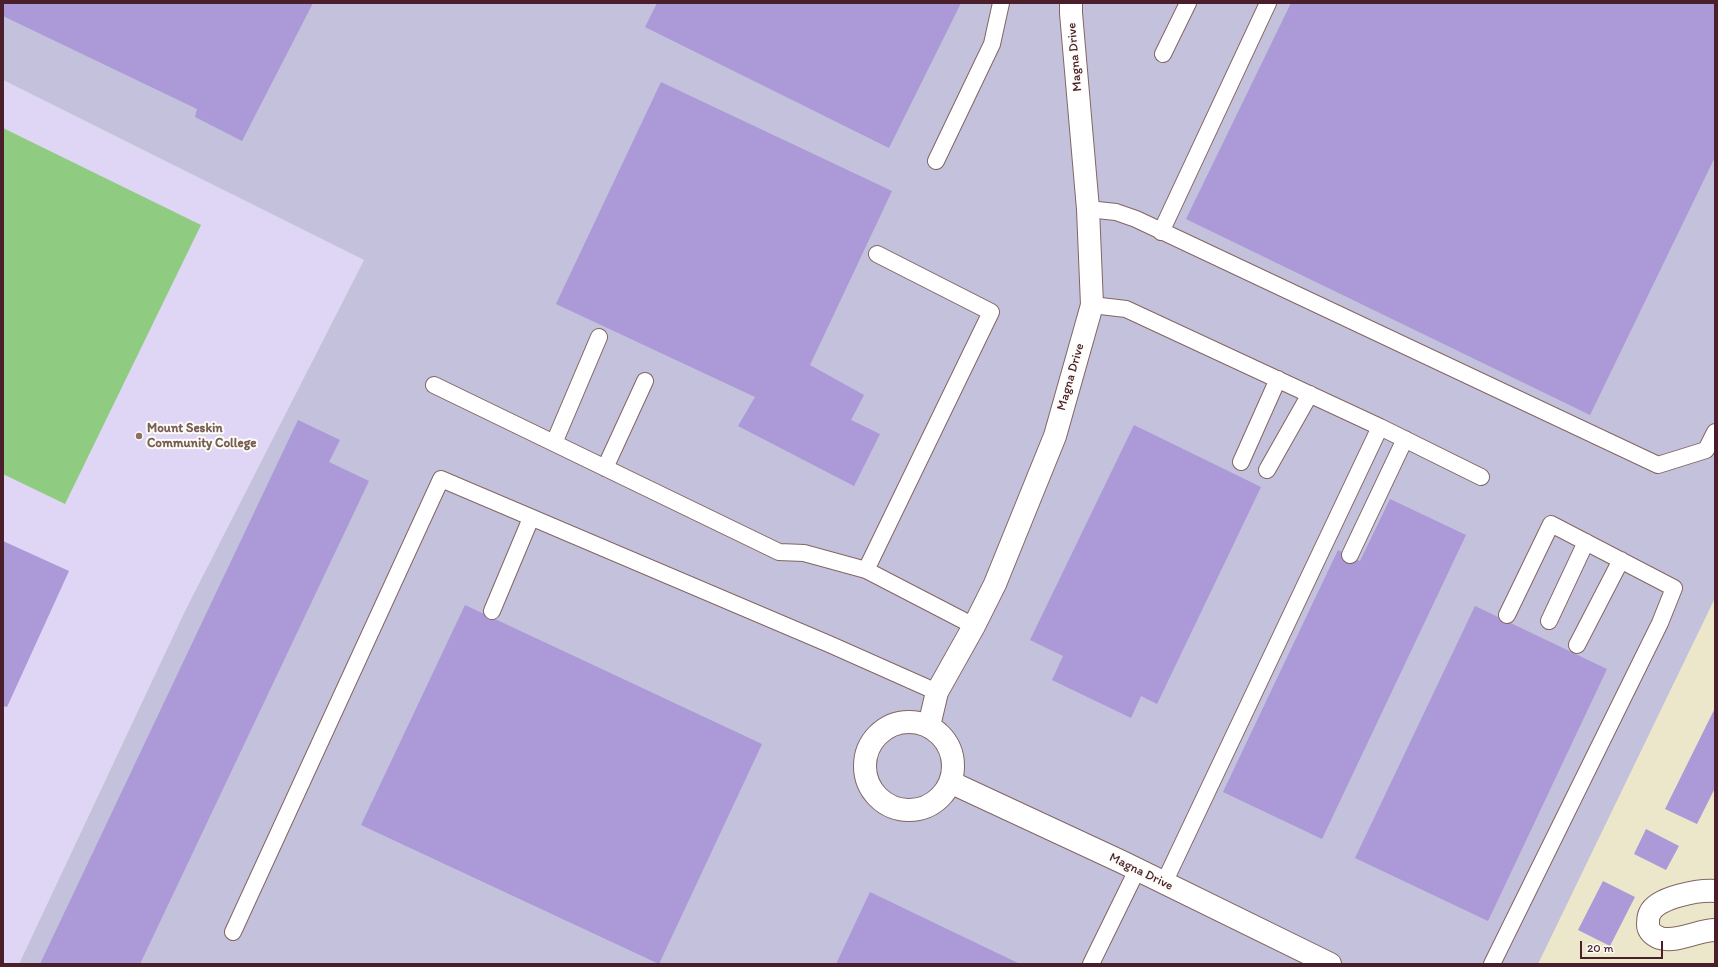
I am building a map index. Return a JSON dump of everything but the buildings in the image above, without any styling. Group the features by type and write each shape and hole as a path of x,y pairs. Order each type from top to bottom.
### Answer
{"street":[{"name":"Magna Drive","path":"929,726 937,692 974,626 995,584 1055,436 1092,305 1088,209 1071,21 1071,3"},
{"path":"899,722 915,722 929,726 940,734 948,744 952,756 953,769 950,782 943,795 931,804 917,809 901,810 887,804 876,795 868,782 865,767 867,752 874,739 886,728 899,722"},
{"name":"Magna Drive","path":"950,782 1137,870 1330,964"},
{"path":"1715,890 1693,892 1658,904 1649,913 1648,928 1652,934 1660,938 1670,939 1715,930"}],"lane":[{"path":"936,161 992,44 1001,3"},
{"path":"1163,54 1188,3"},
{"path":"1161,232 1268,3"},
{"path":"1088,209 1116,212 1161,232 1658,465 1706,450 1715,432"},
{"path":"866,570 991,312 877,254"},
{"path":"1092,305 1126,309 1380,427 1481,477"},
{"path":"554,443 599,337"},
{"path":"1242,462 1278,379"},
{"path":"605,468 645,381"},
{"path":"434,385 779,552 804,554 866,570 974,626"},
{"path":"1267,470 1310,394"},
{"path":"1164,883 1380,427"},
{"path":"1350,555 1405,439"},
{"path":"233,932 441,479 829,644 937,692"},
{"path":"492,611 531,518"},
{"path":"1492,964 1660,623 1674,588 1551,524 1507,615"},
{"path":"1549,621 1586,542"},
{"path":"1577,645 1620,560"},
{"path":"1091,964 1137,870"}],"shaded area":[{"path":"3,3 1715,3 1715,598 1538,964 19,964 185,611 364,260 3,80"},
{"name":"Mount Seskin Community College","path":"3,80 364,260 185,611 19,964 3,964"}],"green space":[{"path":"3,128 201,225 65,504 3,474"}],"place":[{"name":"Mount Seskin Community College","path":"139,436"}]}
